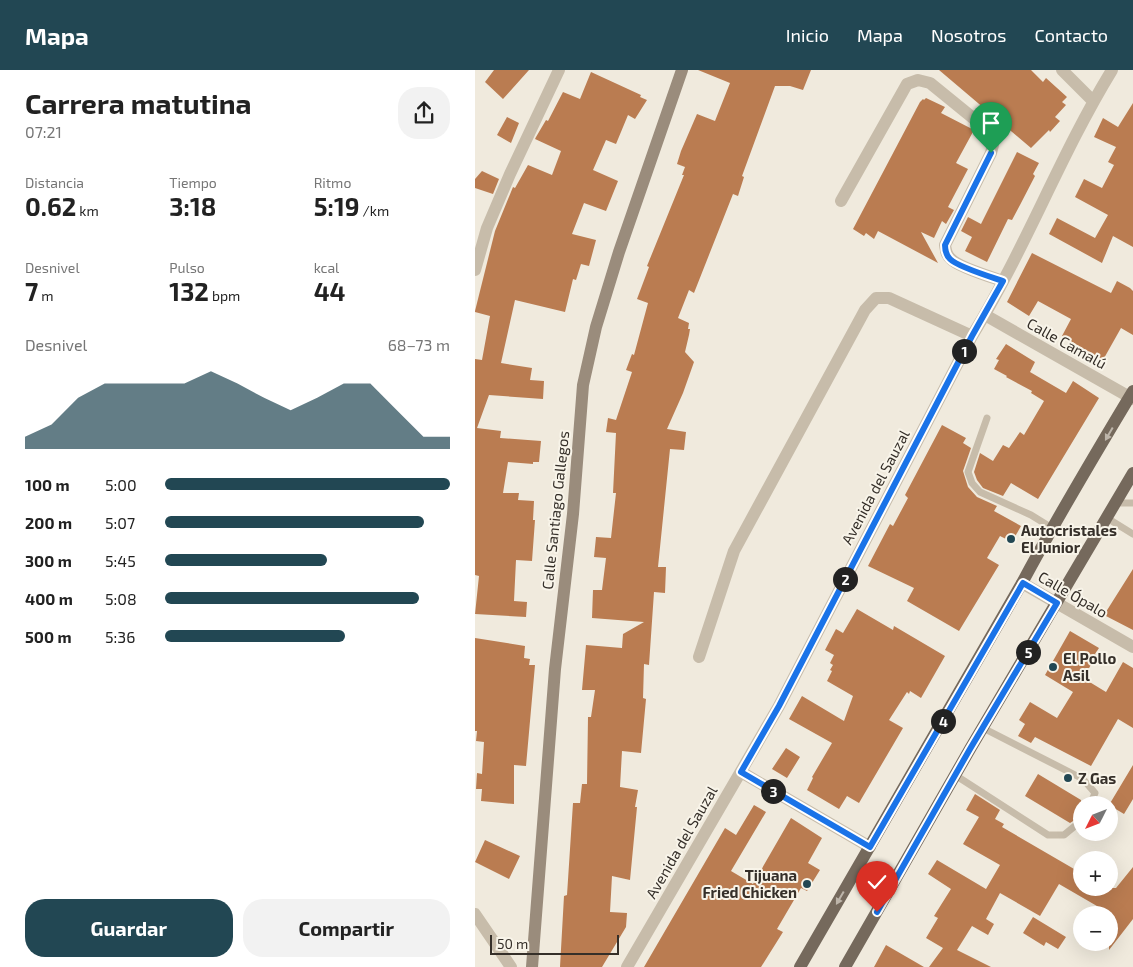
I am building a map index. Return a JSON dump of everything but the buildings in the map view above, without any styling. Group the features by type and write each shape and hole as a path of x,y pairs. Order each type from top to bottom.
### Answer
{"main road":[{"path":"800,967 1023,583 1052,528 1132,396"},
{"path":"845,967 955,775 1133,473"}],"street":[{"path":"475,270 487,228 559,70"},
{"name":"Calle Santiago Gallegos","path":"532,967 555,669 573,514 583,385 596,327 619,252 682,70"},
{"path":"1062,70 1093,102"},
{"name":"Avenida del Sauzal","path":"627,967 779,706 972,336 1003,281 1093,102 1113,70"},
{"path":"841,201 907,84 918,80 931,83 989,132 993,145 991,153 945,245 946,253 952,261 1003,281"},
{"path":"699,657 734,552 865,310 876,298 889,298 972,336"},
{"name":"Calle Camalú","path":"985,315 1132,396"},
{"name":"Calle Ópalo","path":"1023,583 1133,647"},
{"path":"741,772 870,847"},
{"path":"475,914 511,967"}],"lane":[{"path":"987,418 968,472 972,484 980,492 1031,515 1052,528"},
{"path":"1115,503 1133,503"},
{"path":"1107,518 1133,534"},
{"path":"983,728 1083,780 1095,794 1094,796"},
{"path":"955,775 1048,835 1064,835 1073,828"}],"place":[{"name":"Autocristales El Junior","path":"1011,539"},
{"name":"El Pollo Asil","path":"1053,667"},
{"name":"Z Gas","path":"1068,778"},
{"name":"Tijuana Fried Chicken","path":"807,884"}],"route":[{"path":"877,912 970,749 1057,603 1023,583 870,847 741,772 779,706 972,336 1003,281 952,261 946,253 945,245 991,153"}]}
